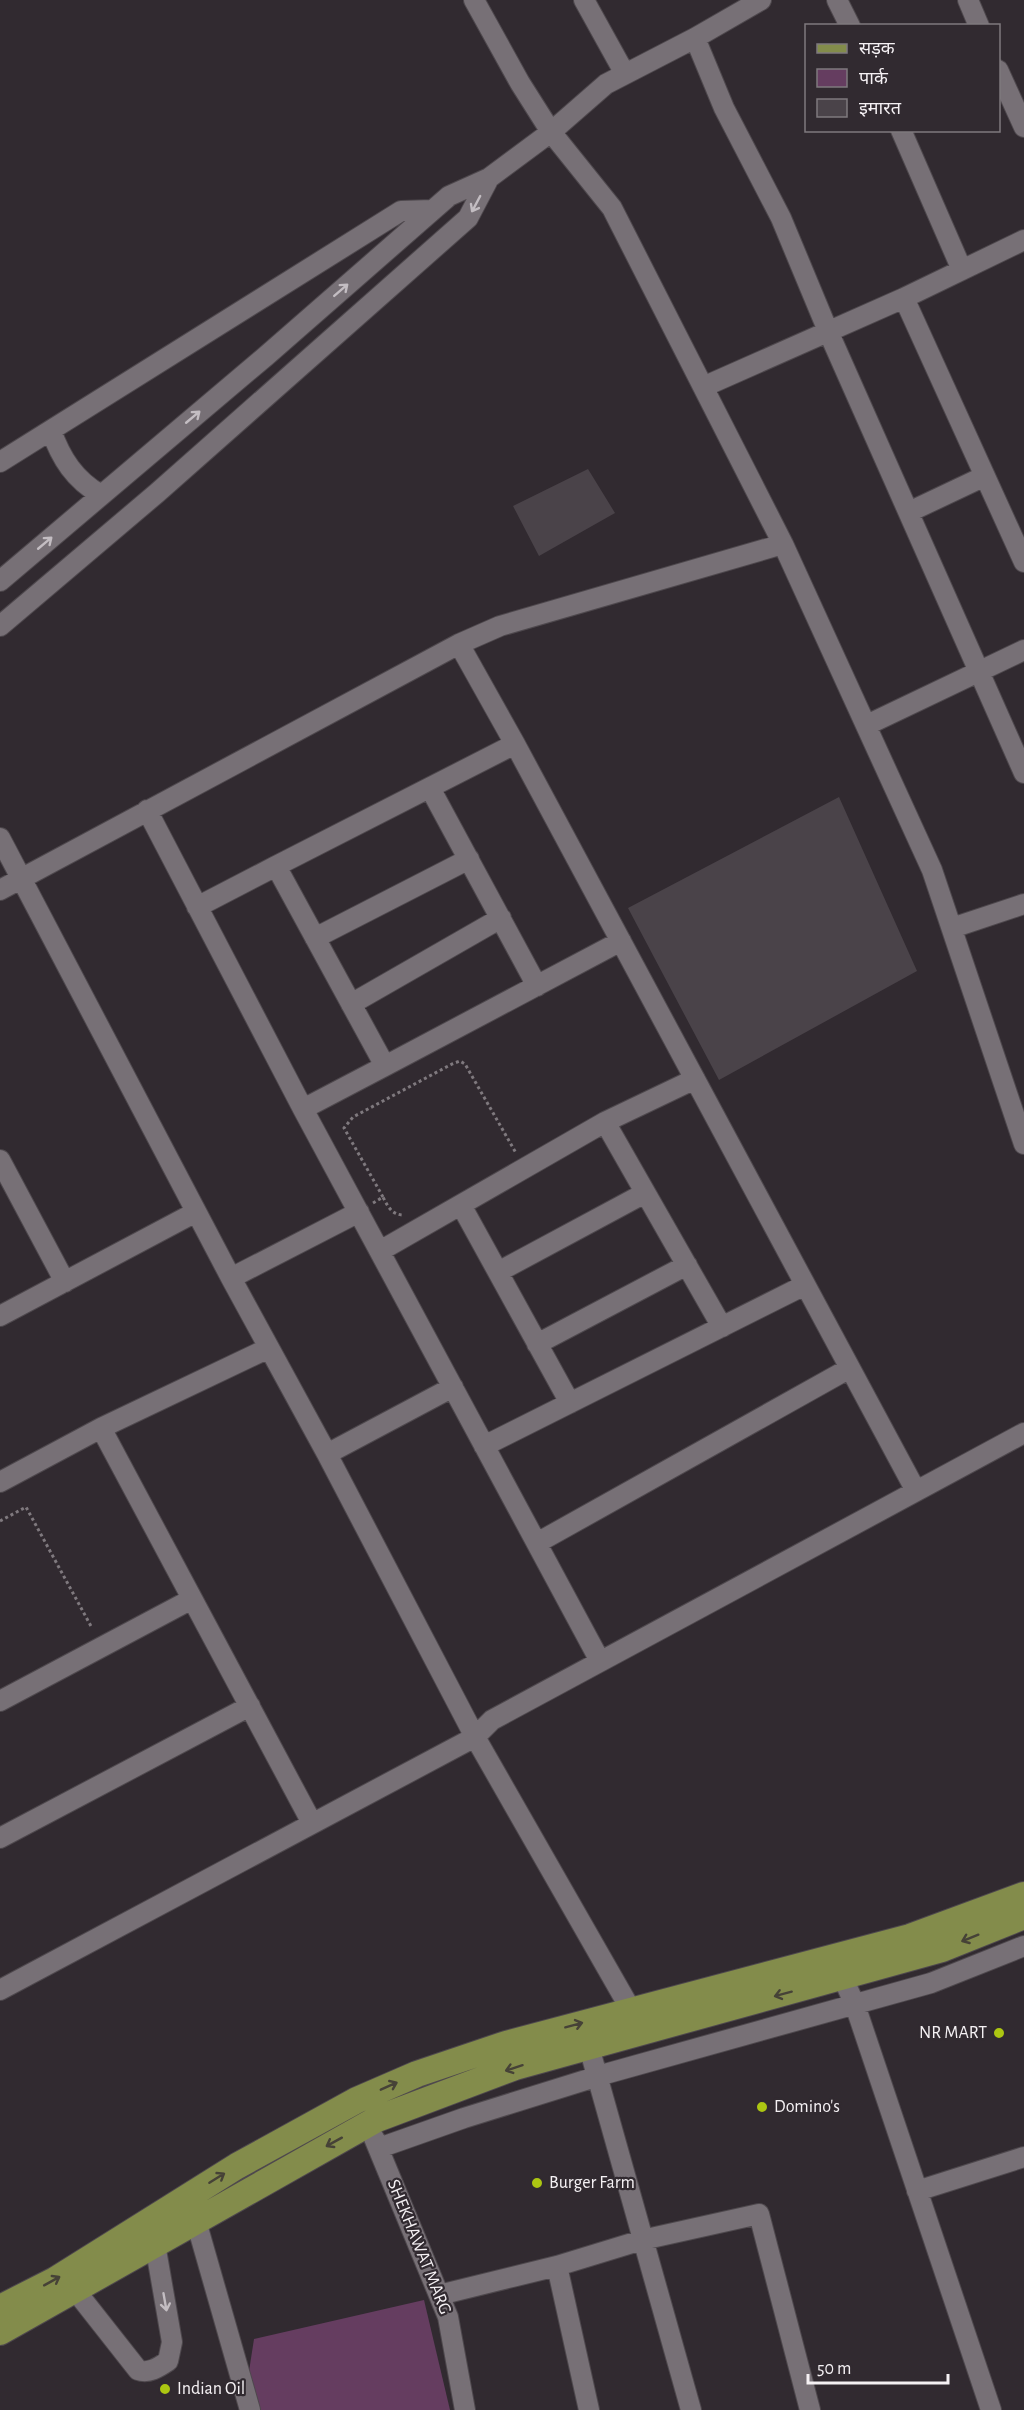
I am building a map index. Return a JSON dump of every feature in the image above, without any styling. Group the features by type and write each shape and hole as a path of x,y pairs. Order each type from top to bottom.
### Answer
{"main road":[{"path":"0,2332 75,2290 237,2166 357,2100 417,2074 506,2044 910,1937 1024,1894"},
{"path":"0,2308 150,2234 196,2221 367,2124 437,2094 515,2067 942,1949 1024,1916"}],"street":[{"path":"474,0 520,83 551,132 612,208 783,544 932,870 1024,1144"},
{"path":"584,0 626,74"},
{"path":"3,572 101,495 448,195 489,178 551,132 606,84 696,38 761,0"},
{"path":"837,0 849,24"},
{"path":"968,0 978,24"},
{"path":"696,38 724,108 781,218 828,331 1024,773"},
{"path":"1000,75 1024,127"},
{"path":"902,132 963,270"},
{"path":"0,627 157,493 468,218 489,178"},
{"path":"0,462 401,211 432,210"},
{"path":"703,387 904,298 1024,240"},
{"path":"904,298 1024,562"},
{"path":"51,430 57,448 68,467 85,486 101,495"},
{"path":"909,512 985,476"},
{"path":"0,890 459,644 500,626 783,544"},
{"path":"459,644 916,1491"},
{"path":"867,725 1024,650"},
{"path":"197,907 515,744"},
{"path":"430,788 537,986"},
{"path":"147,810 303,1108 600,1661"},
{"path":"0,838 475,1737 631,2010"},
{"path":"315,938 469,859"},
{"path":"276,866 385,1066"},
{"path":"952,928 1024,904"},
{"path":"351,1004 501,918"},
{"path":"303,1108 621,941"},
{"path":"380,1251 605,1122 695,1079"},
{"path":"605,1122 722,1327"},
{"path":"0,1160 65,1282"},
{"path":"498,1272 645,1193"},
{"path":"461,1204 570,1403"},
{"path":"0,1316 196,1212"},
{"path":"231,1278 359,1212"},
{"path":"537,1344 687,1265"},
{"path":"484,1446 805,1285"},
{"path":"0,1482 101,1428 269,1348"},
{"path":"537,1543 850,1368"},
{"path":"327,1454 453,1387"},
{"path":"101,1428 312,1823"},
{"path":"0,1990 475,1737 492,1720 1024,1433"},
{"path":"0,1701 192,1599"},
{"path":"0,1838 250,1706"},
{"path":"379,2148 464,2118 596,2077 931,1983 1024,1946"},
{"path":"843,1978 855,2005 991,2410"},
{"path":"589,2047 691,2410"},
{"name":"SHEKHAWAT MARG","path":"357,2100 448,2317 465,2410"},
{"path":"917,2191 1024,2157"},
{"path":"439,2295 557,2265 642,2240 759,2214 810,2410"},
{"path":"196,2221 250,2410"},
{"path":"75,2290 138,2370 147,2372 159,2368 168,2361 172,2342 150,2234"},
{"path":"557,2265 589,2410"}],"path":[{"path":"413,1210 403,1215 390,1210 344,1128 353,1117 460,1061 465,1064 516,1151 515,1157"},
{"path":"359,1212 383,1197"},
{"path":"0,1521 26,1507 93,1628"}],"green space":[{"path":"424,2300 450,2410 243,2410 254,2339"}],"building":[{"path":"588,469 615,513 539,556 513,506"},
{"path":"839,797 917,971 719,1080 628,908"}],"place":[{"name":"NR MART","path":"999,2033"},
{"name":"Domino's","path":"762,2107"},
{"name":"Burger Farm","path":"537,2183"},
{"name":"Indian Oil","path":"165,2389"}]}
